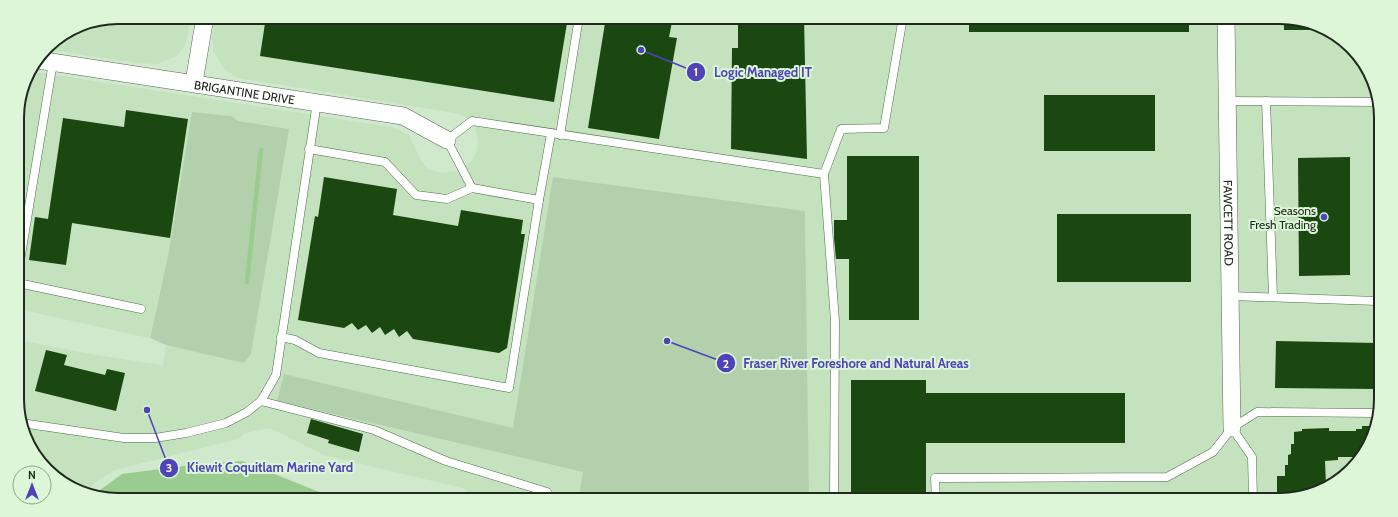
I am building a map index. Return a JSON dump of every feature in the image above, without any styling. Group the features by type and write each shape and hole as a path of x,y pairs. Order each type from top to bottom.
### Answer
{"street":[{"path":"194,82 203,24"},
{"name":"FAWCETT ROAD","path":"1226,24 1232,428"},
{"name":"BRIGANTINE DRIVE","path":"46,61 194,82 403,116 447,140"}],"lane":[{"path":"560,135 578,24"},
{"path":"834,493 835,321 824,174 841,129 884,128 902,24"},
{"path":"24,228 46,61"},
{"path":"1227,101 1372,101"},
{"path":"1266,101 1273,298"},
{"path":"28,424 124,438 156,438 186,433 226,423 247,412 261,401 276,375 317,102"},
{"path":"472,188 447,140 472,121 824,174"},
{"path":"281,337 296,340 319,353 509,388 551,134"},
{"path":"310,149 385,162 416,194 447,199 472,188 539,200"},
{"path":"24,284 141,309"},
{"path":"1230,296 1374,300"},
{"path":"261,401 374,430 446,461 547,492"},
{"path":"936,493 935,478 1167,477 1213,452 1232,428 1257,412 1373,413"},
{"path":"1232,428 1252,457 1253,493"}],"shaded area":[{"path":"112,24 190,24 186,43 176,56 158,64 136,63 53,50 76,34 100,26"},
{"path":"215,24 1280,24 1304,27 1327,37 1347,51 1361,71 1371,94 1374,118 1374,399 1371,423 1361,446 1347,466 1337,474 1316,486 1286,493 809,493 805,211 553,177 513,428 284,374 277,401 583,472 579,493 470,493 462,488 324,455 270,428 245,433 238,439 115,470 95,482 90,488 88,488 76,483 56,470 47,461 34,441 29,429 25,411 24,341 96,355 163,365 166,345 199,352 289,129 238,121 231,116 192,112 169,251 149,338 24,310 24,112 27,94 36,72 391,127 409,135 421,160 428,168 439,173 459,171 471,162 477,150 478,142 475,128 465,116 455,113 238,78 226,70 214,53 212,38"},
{"path":"192,112 231,116 238,121 289,129 251,354 244,363 166,345 150,338 169,251"},
{"path":"553,177 805,211 809,493 579,493 583,472 277,401 284,374 513,428"},
{"path":"242,461 322,493 118,493 99,491 122,474 191,465"}],"building":[{"path":"265,24 567,24 554,102 260,56"},
{"path":"605,24 672,24 669,37 677,38 659,139 588,128"},
{"path":"738,24 804,24 807,159 731,149 732,48 738,48"},
{"path":"969,24 1189,24 1189,32 969,32"},
{"path":"1284,24 1304,27 1313,30 1284,30"},
{"path":"1044,95 1155,95 1155,151 1044,151"},
{"path":"126,110 188,119 170,238 72,223 66,265 29,260 35,217 48,219 63,118 124,127"},
{"path":"847,156 919,156 919,320 849,320 849,259 836,259 834,238 834,220 847,220"},
{"name":"Seasons Fresh Trading","path":"1350,157 1350,275 1299,276 1298,158"},
{"path":"324,177 397,189 393,215 458,226 461,210 523,220 521,234 525,234 507,348 499,353 413,339 407,331 399,337 394,329 385,335 380,327 372,333 366,325 358,330 352,323 344,328 298,320 315,216 318,217"},
{"path":"1057,214 1191,214 1191,282 1057,282"},
{"path":"1276,341 1374,343 1374,389 1275,388"},
{"path":"46,350 67,355 64,365 105,375 107,369 125,373 116,411 35,391"},
{"path":"851,380 926,380 926,393 1125,393 1125,443 926,443 926,493 851,493"},
{"path":"311,419 363,434 359,452 328,443 329,440 307,433"},
{"path":"1362,426 1370,426 1367,435 1354,457 1338,457 1338,460 1325,461 1326,481 1310,488 1286,493 1277,493 1277,476 1285,476 1285,465 1288,465 1288,455 1291,454 1291,444 1294,444 1294,432 1302,431 1302,429 1329,428 1329,431 1356,431 1356,429 1362,429"}],"waterway":[{"path":"247,282 261,150"}],"place":[{"name":"Logic Managed IT","path":"641,50"},
{"name":"Seasons Fresh Trading","path":"1324,217"},
{"name":"Fraser River Foreshore and Natural Areas","path":"667,341"},
{"name":"Kiewit Coquitlam Marine Yard","path":"147,410"}]}
